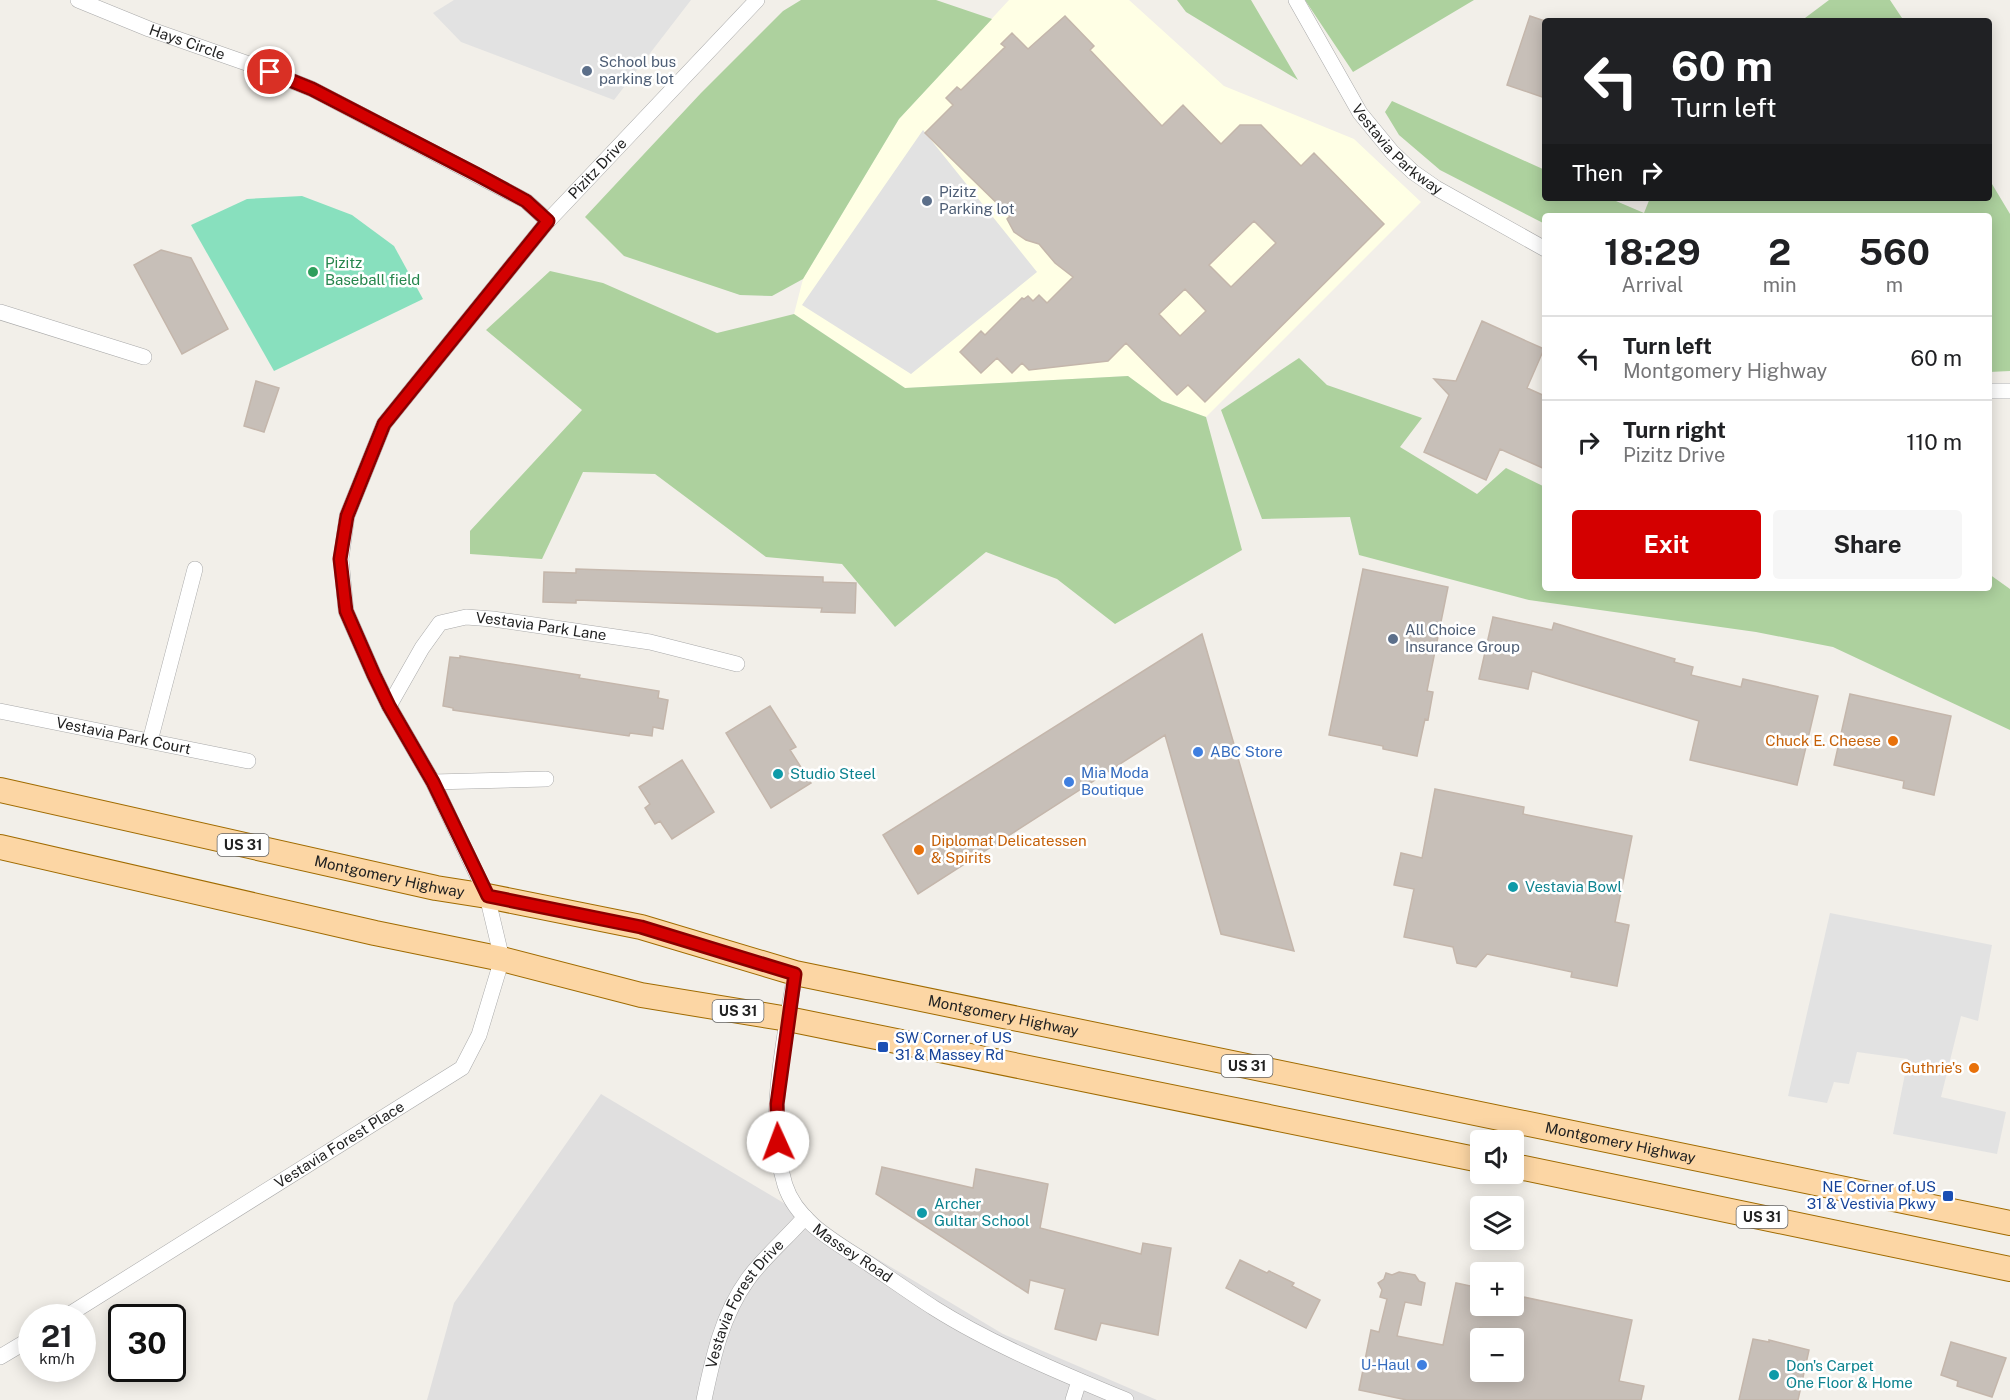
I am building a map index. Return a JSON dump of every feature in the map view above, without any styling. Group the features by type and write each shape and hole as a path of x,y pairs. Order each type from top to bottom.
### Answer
{"main road":[{"name":"Montgomery Highway","path":"0,790 436,888 488,896 641,927 795,974 2010,1223"},
{"name":"US 31","path":"0,847 375,933 502,958 640,995 788,1019 1470,1158"},
{"name":"US 31","path":"1524,1168 2010,1269"}],"street":[{"name":"Hays Circle","path":"78,0 149,29 312,89 526,201 548,221"},
{"name":"Pizitz Drive","path":"488,896 433,782 389,706 346,611 340,559 347,516 384,424 548,221 757,0"},
{"name":"Vestavia Parkway","path":"1296,0 1360,113 1392,152 1413,172 1436,188 1542,247"},
{"path":"0,312 144,357"},
{"path":"1992,391 2010,391"},
{"path":"150,741 195,569"},
{"name":"Vestavia Park Lane","path":"389,706 422,648 440,623 466,617 650,642 736,664"},
{"name":"Vestavia Park Court","path":"0,711 248,761"},
{"path":"433,782 546,779"},
{"name":"Vestavia Forest Place","path":"85,1304 462,1068 479,1035 502,958 488,896"},
{"name":"Massey Road","path":"795,974 777,1104 779,1161 786,1188 805,1217 826,1236 935,1308 982,1334 1079,1381 1126,1400"},
{"name":"Vestavia Forest Drive","path":"704,1400 722,1327 733,1303 749,1278 805,1217"},
{"path":"0,1358 18,1347"},
{"path":"1073,1400 1079,1381"}],"shaded area":[{"name":"School bus parking lot","path":"454,0 691,0 614,100 461,42 433,13"},
{"path":"1009,0 1129,0 1224,86 1354,139 1421,202 1206,417 1162,401 1128,376 905,388 794,314 803,279 899,119"},
{"name":"Pizitz Parking lot","path":"923,130 1037,272 911,374 802,305"},
{"path":"1830,913 1992,945 1978,1021 1961,1016 1941,1097 2006,1112 1997,1154 1893,1134 1908,1059 1857,1052 1849,1084 1834,1082 1827,1103 1788,1096"},
{"path":"601,1094 1003,1334 1157,1400 427,1400 454,1303"}],"green space":[{"path":"801,0 936,0 992,19 899,119 803,279 772,296 740,295 624,256 585,217 701,93 783,11"},
{"path":"1177,0 1251,0 1298,80 1186,12"},
{"path":"1305,0 1474,0 1353,72"},
{"path":"1829,0 1890,0 1902,18 1805,18"},
{"path":"1392,101 1542,169 1542,201 1616,201 1644,213 1542,213 1542,222 1440,170 1399,135 1385,112"},
{"path":"1992,184 2010,214 2010,371 1992,372 1992,213 1644,213 1649,201 1992,201"},
{"name":"Pizitz Baseball field","path":"302,196 352,215 394,246 423,299 274,371 191,225 247,199"},
{"path":"550,271 603,283 717,333 794,314 905,388 1128,376 1162,401 1206,417 1242,550 1115,624 1057,579 986,552 895,627 842,564 766,557 655,474 583,472 542,559 470,554 470,531 582,410 486,330"},
{"path":"1299,358 1327,385 1422,418 1400,447 1477,494 1506,468 1542,486 1542,591 1992,591 1992,576 2010,589 2010,730 1833,647 1756,632 1529,600 1359,555 1350,517 1262,519 1221,410"}],"building":[{"path":"1065,16 1094,46 1090,50 1162,126 1183,105 1221,144 1240,125 1261,125 1301,166 1314,153 1384,224 1205,402 1188,385 1177,395 1126,343 1108,361 1029,370 1022,363 1012,373 997,358 981,373 960,352 981,331 985,335 1022,298 1028,296 1033,301 1039,295 1047,303 1073,277 1055,263 1039,244 1026,240 1014,232 1007,219 1010,216 925,133 953,105 946,98 957,87 961,90 1005,47 1001,44 1012,33 1028,49","holes":["1254,221 1276,243 1231,287 1209,265","1185,289 1206,311 1180,336 1159,314"]},
{"path":"1530,16 1542,20 1542,97 1507,85"},
{"path":"161,250 191,258 228,329 182,354 134,265"},
{"path":"1482,321 1542,348 1542,354 1527,388 1542,395 1542,468 1500,449 1486,480 1424,452 1449,395 1434,379 1456,381"},
{"path":"256,381 279,388 264,432 244,426"},
{"path":"576,569 823,577 823,582 856,583 855,613 821,612 822,608 576,600 576,603 543,602 544,572 576,573"},
{"name":"All Choice Insurance Group","path":"1363,569 1448,587 1427,691 1433,692 1428,720 1425,719 1417,756 1383,749 1383,746 1329,735"},
{"path":"1493,617 1552,630 1554,623 1675,659 1674,662 1693,667 1691,675 1741,687 1743,679 1818,696 1797,785 1690,760 1699,721 1532,671 1528,689 1479,679"},
{"path":"1202,634 1294,951 1221,934 1165,735 918,894 883,835"},
{"path":"460,656 580,675 579,678 659,691 658,698 668,700 663,729 653,727 652,736 630,733 629,736 453,710 453,708 443,706 450,657 460,658"},
{"name":"Chuck E. Cheese","path":"1850,694 1951,716 1934,795 1903,788 1904,781 1834,765"},
{"path":"770,706 796,747 790,750 811,783 771,808 726,733"},
{"path":"682,760 714,812 672,839 660,821 655,824 645,808 650,804 639,787"},
{"name":"Vestavia Bowl","path":"1435,789 1524,807 1523,814 1632,836 1615,922 1629,925 1617,986 1571,977 1572,972 1487,954 1476,967 1457,963 1453,947 1404,937 1414,889 1394,885 1401,853 1422,858"},
{"path":"882,1167 973,1188 976,1169 1048,1184 1040,1228 1141,1254 1143,1243 1171,1248 1158,1335 1101,1323 1096,1340 1055,1329 1065,1289 1030,1280 1028,1293 876,1194"},
{"path":"1240,1260 1294,1283 1292,1286 1320,1300 1306,1328 1226,1288"},
{"path":"1399,1272 1415,1275 1419,1281 1425,1283 1421,1305 1405,1302 1397,1336 1443,1345 1456,1283 1470,1286 1470,1316 1524,1316 1524,1297 1632,1320 1619,1381 1644,1386 1641,1400 1407,1400 1359,1390 1371,1330 1379,1332 1387,1299 1380,1297 1382,1290 1378,1283 1384,1279 1386,1273 1392,1275"},
{"name":"Don's Carpet One Floor & Home","path":"1753,1339 1769,1342 1769,1340 1809,1350 1798,1400 1739,1400"},
{"path":"1951,1342 2006,1358 1992,1397 1957,1386 1958,1381 1941,1375"}],"place":[{"name":"School bus parking lot","path":"587,71"},
{"name":"Pizitz Parking lot","path":"927,201"},
{"name":"Pizitz Baseball field","path":"313,272"},
{"name":"All Choice Insurance Group","path":"1393,639"},
{"name":"Chuck E. Cheese","path":"1893,741"},
{"name":"ABC Store","path":"1198,752"},
{"name":"Studio Steel","path":"778,774"},
{"name":"Mia Moda Boutique","path":"1069,782"},
{"name":"Diplomat Delicatessen & Spirits","path":"919,850"},
{"name":"Vestavia Bowl","path":"1513,887"},
{"name":"SW Corner of US 31 & Massey Rd","path":"883,1047"},
{"name":"Guthrie's","path":"1974,1068"},
{"name":"NE Corner of US 31 & Vestivia Pkwy","path":"1948,1196"},
{"name":"Archer Gultar School","path":"922,1213"},
{"name":"U-Haul","path":"1422,1365"},
{"name":"Don's Carpet One Floor & Home","path":"1774,1375"}],"route":[{"path":"270,72 345,105 478,175 526,201 548,221 384,424 347,516 340,559 346,611 389,706 433,782 488,896 641,927 795,974 777,1104 778,1142"}]}
